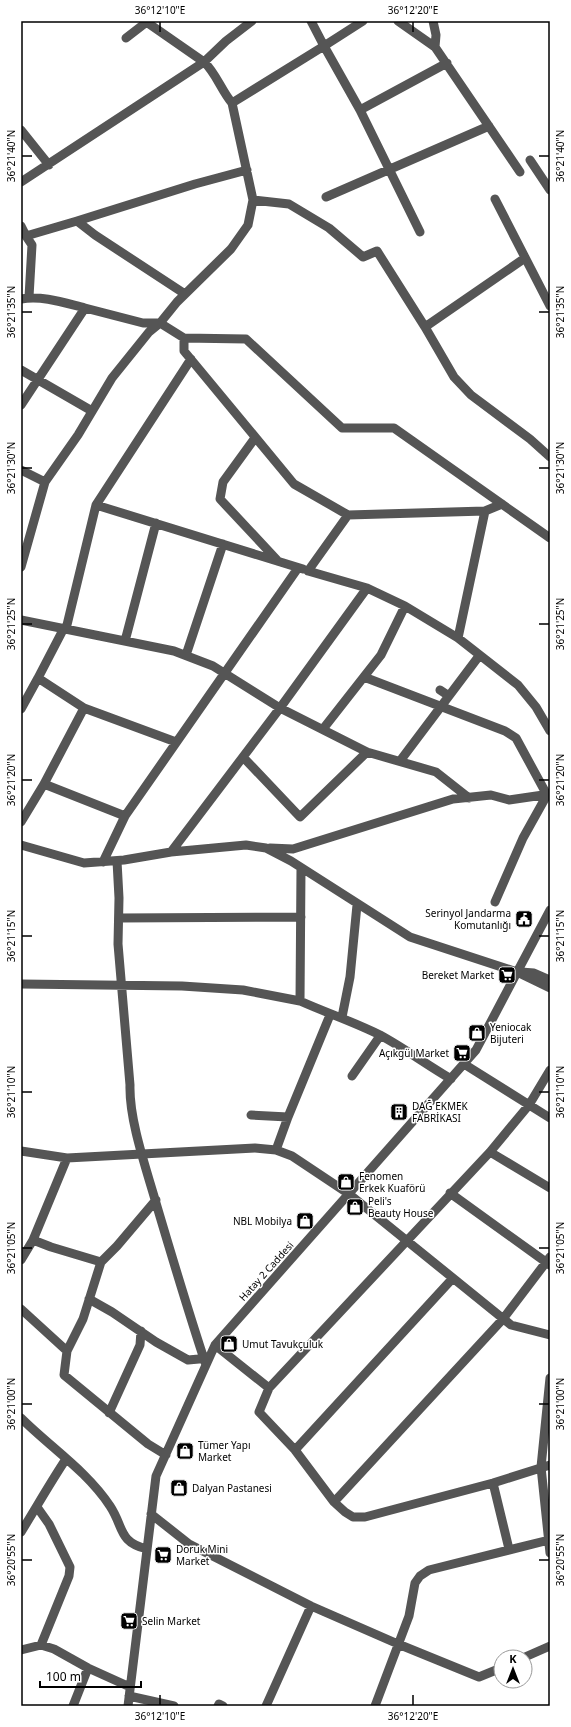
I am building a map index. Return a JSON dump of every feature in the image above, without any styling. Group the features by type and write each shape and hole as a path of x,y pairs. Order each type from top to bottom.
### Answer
{"street":[{"path":"21,182 204,62 226,41 252,21"},
{"path":"311,21 360,110 420,232"},
{"path":"232,103 363,21"},
{"path":"398,21 435,46 520,172"},
{"path":"433,21 436,35 435,46"},
{"path":"22,562 45,482 78,435 112,378 149,332 160,323 185,294 231,249 248,225 253,200 232,103 223,92 211,69 204,62 147,22 126,38"},
{"path":"360,110 446,63"},
{"path":"326,197 489,126"},
{"path":"21,130 49,165"},
{"path":"530,160 550,190"},
{"path":"26,236 195,184 247,170"},
{"path":"495,199 526,258 548,295 550,306"},
{"path":"253,200 289,204 329,228 363,257 377,251 425,327 454,377 471,396 530,439 550,457"},
{"path":"78,221 95,235 185,294"},
{"path":"21,226 32,245 25,298 57,301 143,323 160,323 184,338 246,339 342,428 394,428 550,538"},
{"path":"425,327 526,258"},
{"path":"21,405 85,308"},
{"path":"184,338 184,351 294,484 348,515 485,511 502,504"},
{"path":"21,709 65,628 96,505 191,359"},
{"path":"21,370 92,411"},
{"path":"255,438 223,482 220,499 278,561"},
{"path":"21,470 45,482"},
{"path":"96,505 367,588 405,606 458,638 479,656 518,685 536,707 550,731"},
{"path":"458,638 485,511"},
{"path":"308,571 348,515"},
{"path":"125,641 156,523"},
{"path":"186,655 223,544"},
{"path":"103,862 125,816 298,568"},
{"path":"171,852 243,758 367,588"},
{"path":"323,729 381,655 405,606"},
{"path":"21,620 174,651 186,655 213,666 280,708 367,752 436,772 469,798"},
{"path":"400,761 479,656"},
{"path":"364,677 505,731 516,738 548,794"},
{"path":"38,678 84,708 176,742"},
{"path":"440,690 449,696"},
{"path":"21,822 44,784 84,708"},
{"path":"243,758 300,817 367,752"},
{"path":"44,784 125,816"},
{"path":"21,845 84,863 117,861 171,852 246,845 266,848 293,849 453,799 491,795 509,800 548,794"},
{"path":"495,902 523,838 548,794"},
{"path":"266,848 301,868 357,905 410,937 517,972 550,988"},
{"path":"117,861 119,898 118,944 130,1098 142,1155 205,1361"},
{"path":"300,1001 301,868"},
{"path":"342,1017 350,977 357,905"},
{"name":"Hatay 2 Caddesi","path":"129,1697 156,1476 205,1361 215,1345 476,1050 550,910"},
{"path":"118,918 301,917"},
{"path":"517,972 534,973 550,980"},
{"path":"21,984 182,986 243,990 300,1001 330,1015 342,1017 380,1036 451,1079"},
{"path":"276,1150 330,1015"},
{"path":"352,1076 380,1036"},
{"path":"464,1064 550,1118"},
{"path":"546,1466 493,1483 359,1518 348,1515 334,1502 295,1450 259,1412 269,1388 490,1152 529,1105 550,1070"},
{"path":"251,1115 288,1117"},
{"path":"21,1151 67,1158 255,1148 276,1150 292,1156 349,1194 511,1325 550,1336"},
{"path":"490,1152 550,1188"},
{"path":"21,1260 33,1240 67,1158"},
{"path":"334,1502 503,1319 549,1261 450,1193"},
{"path":"156,1200 117,1246 101,1262 78,1330 67,1351 64,1375 148,1444 166,1455"},
{"path":"33,1240 101,1262"},
{"path":"295,1450 453,1278"},
{"path":"89,1299 188,1360 199,1359 205,1361"},
{"path":"21,1309 67,1351"},
{"path":"109,1413 140,1345 140,1331"},
{"path":"215,1345 269,1388"},
{"path":"550,1378 546,1466 550,1553"},
{"path":"21,1418 91,1482 110,1506 126,1539 134,1546 147,1549"},
{"path":"21,1532 37,1507 45,1490 66,1459"},
{"path":"493,1483 509,1549"},
{"path":"37,1507 50,1524 70,1568 69,1576 41,1645"},
{"path":"151,1514 189,1544 311,1606 398,1644 480,1677 493,1671"},
{"path":"374,1706 411,1610 415,1583 423,1573 429,1570 509,1549 549,1540"},
{"path":"266,1706 311,1606"},
{"path":"21,1650 41,1645 54,1649 88,1668 129,1697 174,1706"},
{"path":"533,1653 550,1646"},
{"path":"73,1706 88,1668"},
{"path":"218,1706 219,1704 223,1706"}],"place":[{"name":"Serinyol Jandarma Komutanlığı","path":"524,919"},
{"name":"Bereket Market","path":"507,975"},
{"name":"Yeniocak Bijuteri","path":"477,1033"},
{"name":"Açıkgül Market","path":"462,1053"},
{"name":"DAĞ EKMEK FABRİKASI","path":"399,1112"},
{"name":"Fenomen Erkek Kuaförü","path":"346,1182"},
{"name":"Peli's Beauty House","path":"355,1207"},
{"name":"NBL Mobilya","path":"305,1221"},
{"name":"Umut Tavukçuluk","path":"229,1344"},
{"name":"Tümer Yapı Market","path":"185,1451"},
{"name":"Dalyan Pastanesi","path":"179,1488"},
{"name":"Doruk Mini Market","path":"163,1555"},
{"name":"Selin Market","path":"129,1621"}]}
